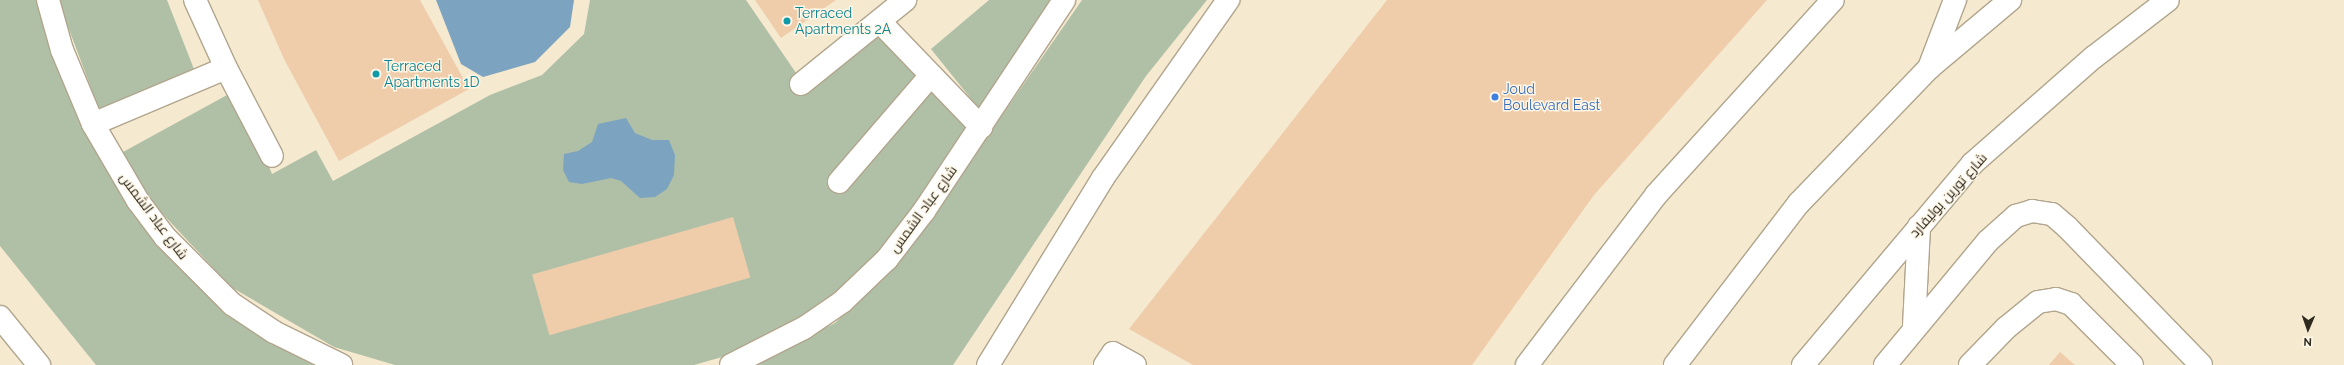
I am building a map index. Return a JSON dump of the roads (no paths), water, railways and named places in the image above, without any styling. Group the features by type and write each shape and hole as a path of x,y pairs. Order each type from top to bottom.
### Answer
{"street":[{"name":"شارع عباد الشمس","path":"48,0 62,50 93,124 138,201 195,270 232,304 274,332 341,365"},
{"path":"195,0 226,68 272,156"},
{"path":"801,84 880,22 905,0"},
{"name":"شارع عباد الشمس","path":"731,365 804,328 842,302 887,259 981,127 1064,0"},
{"path":"988,365 1103,178 1228,0"},
{"path":"1527,365 1656,195 1833,0"},
{"path":"1929,68 1955,0"},
{"path":"1675,365 1799,203 1929,68 2010,0"},
{"name":"شارع تورين بوليفارد","path":"1803,365 1972,164 2094,57 2168,0"},
{"path":"880,22 981,127"},
{"path":"93,124 226,68"},
{"path":"839,182 931,75"},
{"path":"1885,365 1914,326 1988,241 2016,216 2039,212 2052,214 2067,227 2201,365"},
{"path":"1914,326 1919,226"},
{"path":"1970,365 2006,328 2038,302 2056,299 2071,304 2132,365"},
{"path":"0,317 39,365"},
{"path":"1105,365 1113,353 1135,365"}],"water":[{"path":"436,0 574,0 570,27 535,62 483,77 461,64"},
{"path":"626,118 635,133 652,140 669,140 675,155 674,175 667,189 655,197 640,198 621,181 611,178 582,184 569,182 563,170 564,154 578,151 592,142 598,124"}],"place":[{"name":"Terraced Apartments 2A","path":"787,21"},
{"name":"Terraced Apartments 1D","path":"376,74"},
{"name":"Joud Boulevard East","path":"1495,97"}]}
